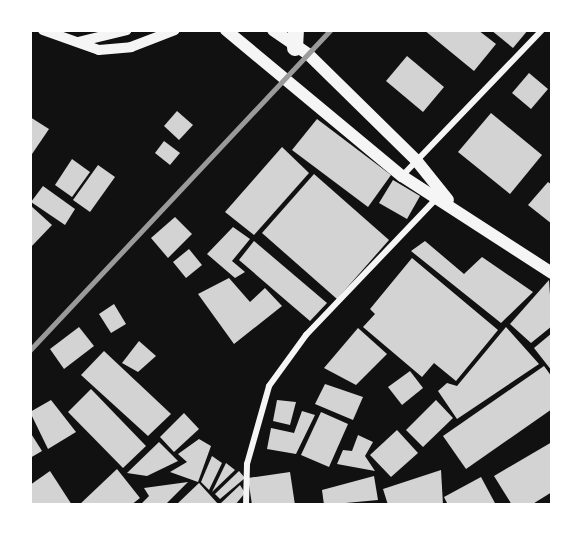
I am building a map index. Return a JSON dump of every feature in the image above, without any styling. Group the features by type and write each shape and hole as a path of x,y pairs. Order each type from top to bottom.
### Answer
{"highway":[{"path":"295,48 296,30"}],"main road":[{"path":"226,30 402,176 452,206 552,273"},
{"path":"273,30 416,160 452,206"}],"street":[{"path":"44,30 99,50 131,47 174,30"},
{"path":"78,42 127,30"},
{"path":"402,176 542,30"},
{"path":"246,505 247,464 269,386 306,335 438,197"}],"building":[{"path":"424,30 478,30 496,44 474,71"},
{"path":"491,30 528,30 513,48"},
{"path":"407,56 444,87 423,112 386,81"},
{"path":"529,73 548,89 531,109 512,93"},
{"path":"177,111 193,125 179,140 164,126"},
{"path":"491,113 542,155 510,194 458,152"},
{"path":"30,117 49,129 30,157"},
{"path":"317,119 391,175 368,207 292,150"},
{"path":"164,141 180,153 170,165 155,153"},
{"path":"282,147 309,173 254,235 225,212"},
{"path":"72,159 90,172 72,197 55,185"},
{"path":"98,165 115,177 90,212 73,200"},
{"path":"314,174 389,240 337,299 262,233"},
{"path":"393,180 420,196 407,219 379,203"},
{"path":"548,182 552,185 552,224 528,205"},
{"path":"43,186 75,209 65,225 31,202"},
{"path":"30,205 52,225 30,248"},
{"path":"175,217 192,234 168,258 151,238"},
{"path":"233,227 250,239 232,261 245,272 235,278 207,254"},
{"path":"254,241 327,303 310,321 239,260"},
{"path":"425,241 464,274 482,257 533,292 501,323 411,251"},
{"path":"189,249 202,265 186,278 173,262"},
{"path":"412,258 498,330 456,381 434,363 422,377 363,327 375,314 370,309"},
{"path":"229,278 250,302 265,288 282,306 234,344 198,294"},
{"path":"549,280 552,326 531,343 510,324"},
{"path":"114,304 126,324 111,333 99,314"},
{"path":"79,327 94,346 64,369 50,349"},
{"path":"506,327 539,364 457,419 438,391 447,383 457,386"},
{"path":"358,328 387,354 356,385 324,368"},
{"path":"552,333 552,371 534,348"},
{"path":"139,341 156,356 138,372 122,363"},
{"path":"104,351 171,414 148,436 81,375"},
{"path":"544,366 552,377 552,409 466,469 443,436"},
{"path":"410,371 423,388 402,405 388,387"},
{"path":"325,384 363,397 353,420 315,404"},
{"path":"91,389 146,446 123,468 68,412"},
{"path":"51,400 76,432 48,449 30,412"},
{"path":"277,400 296,402 290,425 273,421"},
{"path":"436,400 453,418 423,447 406,430"},
{"path":"302,411 315,415 296,454 267,449 271,428 294,433"},
{"path":"321,412 348,424 329,467 301,455"},
{"path":"184,413 199,429 174,452 160,437"},
{"path":"397,430 418,453 391,477 370,455"},
{"path":"30,432 42,451 30,458"},
{"path":"358,435 373,442 365,456 375,471 337,464 343,450 352,451"},
{"path":"199,439 211,446 198,482 170,472 187,462 178,454"},
{"path":"159,442 178,461 147,476 127,473"},
{"path":"552,442 552,492 531,505 512,505 494,476"},
{"path":"212,456 222,463 209,490 201,482"},
{"path":"226,463 235,470 212,492"},
{"path":"117,469 140,498 131,505 79,505"},
{"path":"441,470 443,505 388,505 383,489"},
{"path":"50,471 72,505 30,505 30,485"},
{"path":"239,471 245,478 220,499 215,494"},
{"path":"290,472 295,505 252,505 248,478"},
{"path":"374,476 378,500 324,505 322,490"},
{"path":"481,477 496,505 448,505 444,497"},
{"path":"188,482 165,505 140,505 149,496 144,488"},
{"path":"199,483 219,505 177,504"},
{"path":"240,485 245,493 235,505 221,503"}],"railway":[{"path":"30,350 330,30"}]}
